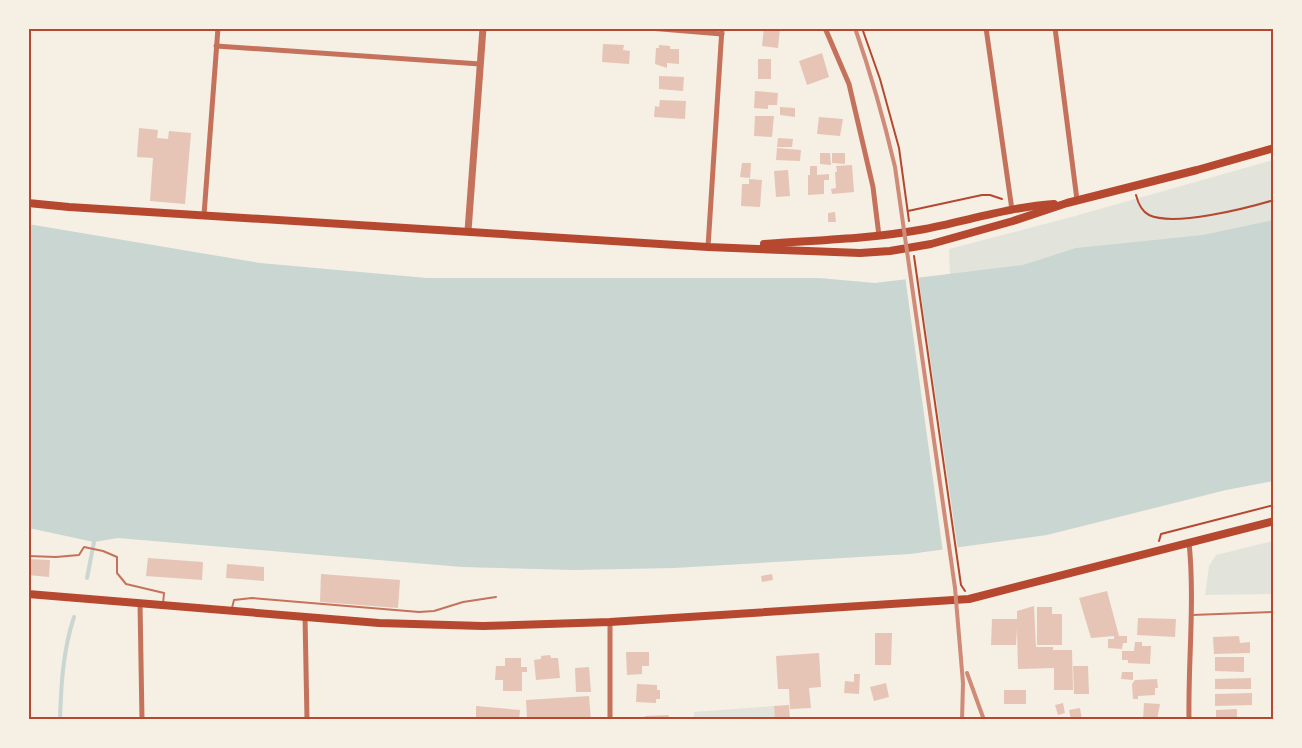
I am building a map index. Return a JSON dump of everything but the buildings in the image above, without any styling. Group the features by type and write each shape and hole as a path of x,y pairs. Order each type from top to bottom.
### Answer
{"main road":[{"path":"28,203 708,247 860,253 931,244 1077,200 1134,187 1274,148"},
{"path":"737,247 879,236 1012,210 1067,203"},
{"path":"28,594 414,625 483,626 610,622 963,600 1274,520"}],"street":[{"path":"204,215 218,28"},
{"path":"468,231 483,28"},
{"path":"649,28 722,31 708,247"},
{"path":"825,28 849,84 873,187 879,236"},
{"path":"986,28 1012,210"},
{"path":"1055,28 1077,200"},
{"path":"216,46 480,64"},
{"path":"1189,542 1192,566 1189,720"},
{"path":"140,603 142,720"},
{"path":"305,616 307,720"},
{"path":"610,622 610,720"}],"lane":[{"path":"28,556 79,555 84,547 103,551 117,557 117,573 126,584 164,593 163,604"},
{"path":"231,611 234,600 252,598 406,612 429,612 463,602 496,597"},
{"path":"1192,615 1274,612"}],"path":[{"path":"862,28 880,79 899,148 909,226"},
{"path":"1134,187 1142,209 1155,216 1189,217 1236,211 1274,200"},
{"path":"908,213 982,195 990,195 1003,200 1012,210"},
{"path":"913,249 961,585"},
{"path":"1161,534 1274,505"}],"shaded area":[{"path":"1273,160 1273,228 950,276 949,249"},
{"path":"1273,220 1273,481 1226,490 1047,535 910,554 674,568 574,570 462,567 118,538 94,542 29,528 28,224 260,263 427,278 819,278 875,283 1023,265 1076,248 1203,235"},
{"path":"1273,541 1273,594 1205,595 1209,566 1216,555"},
{"path":"774,706 775,719 694,719 694,712"}],"pier":[{"path":"918,275 958,550 943,552 905,276"}],"waterway":[{"path":"87,578 94,542"},
{"path":"60,720 65,655 74,617"}],"railway":[{"path":"855,28 877,97 895,167 955,588 963,683 962,720"},
{"path":"967,673 984,720"}]}
